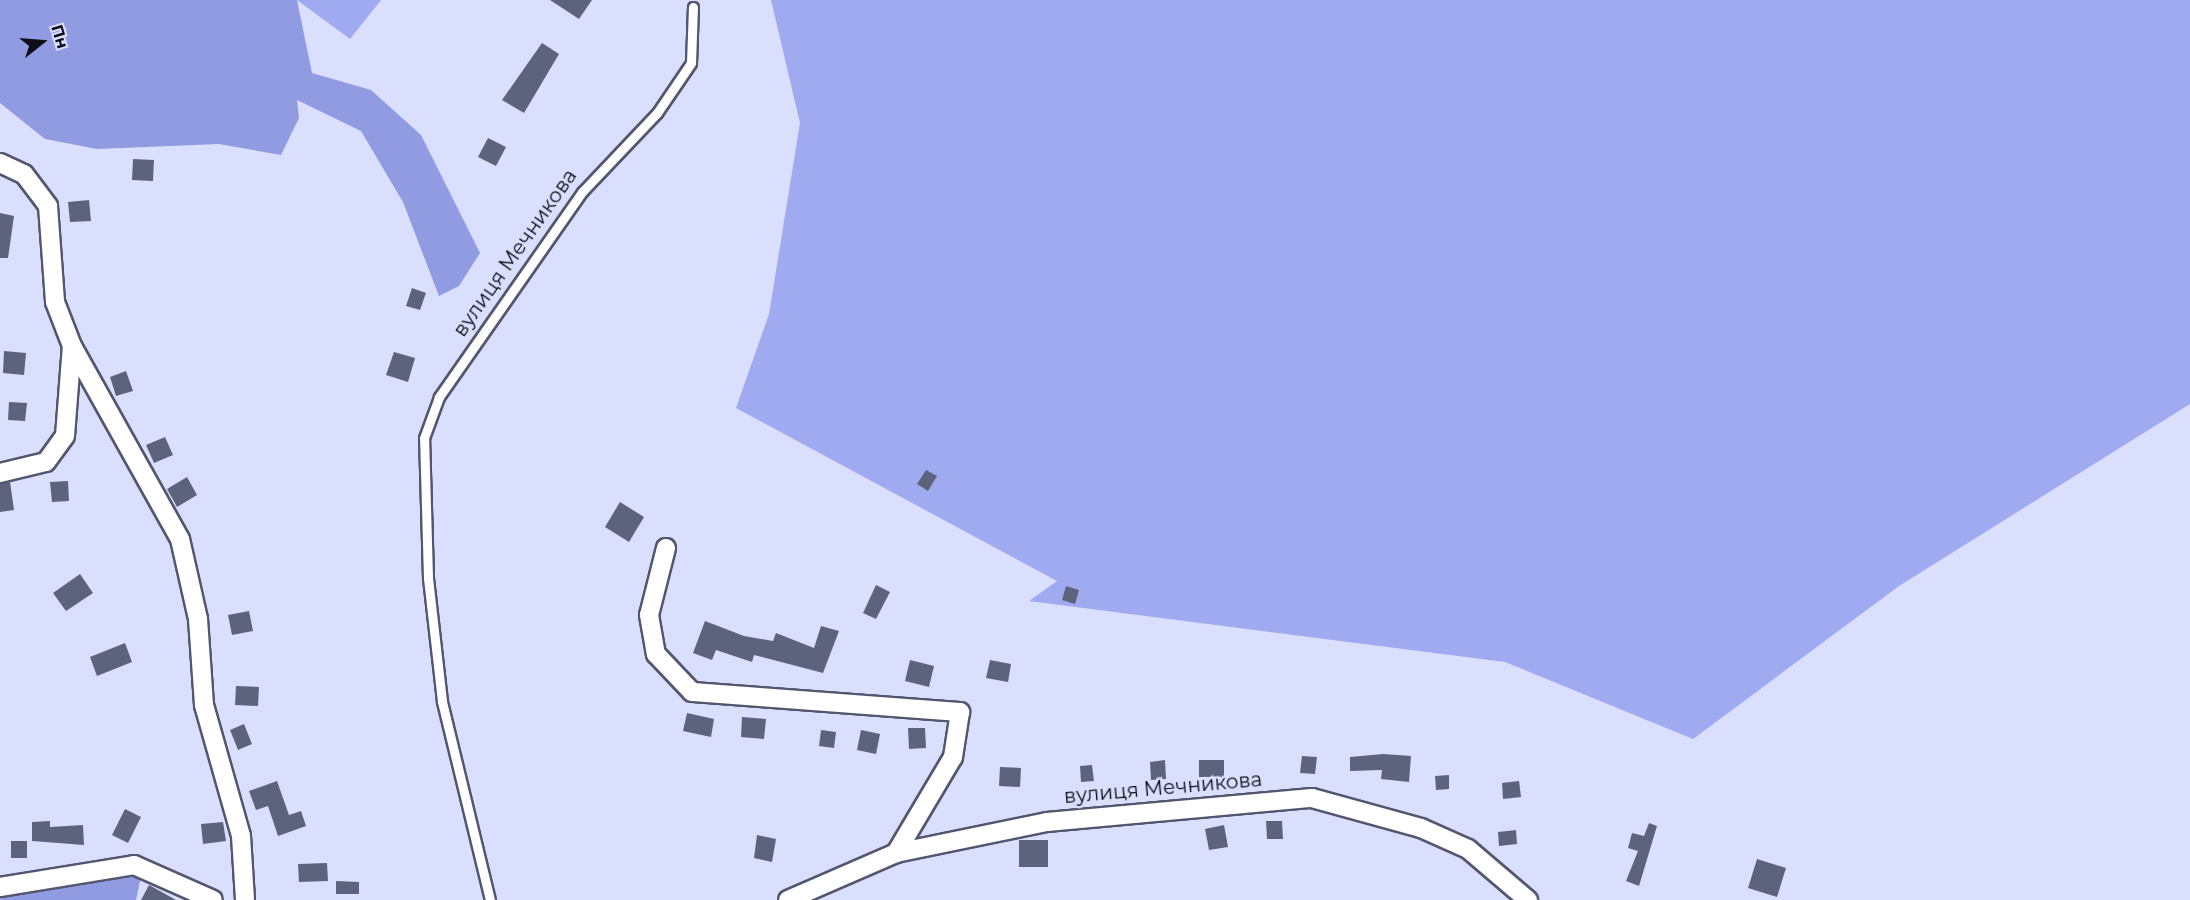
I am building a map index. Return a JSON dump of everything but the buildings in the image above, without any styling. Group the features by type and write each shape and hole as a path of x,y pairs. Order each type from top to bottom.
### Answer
{"street":[{"path":"0,163 24,174 48,206 55,302 72,346 180,539 198,619 204,705 241,836 245,900"},
{"path":"0,473 46,462 65,436 72,346"},
{"path":"666,548 649,615 656,654 692,692 960,712 953,757 896,853"},
{"name":"вулиця Мечникова","path":"788,900 896,853 1047,822 1312,798 1421,828 1468,849 1528,900"},
{"path":"0,886 134,865 213,900"}],"lane":[{"name":"вулиця Мечникова","path":"490,900 442,700 428,578 424,438 439,397 582,192 657,113 691,63 693,7"}],"shaded area":[{"path":"0,0 297,0 312,73 371,90 421,135 480,253 459,286 439,296 403,202 361,131 297,100 299,118 281,155 219,144 97,149 45,139 0,103"},
{"path":"297,0 381,0 350,39"},
{"path":"771,0 2190,0 2190,404 1899,586 1693,739 1505,662 1029,601 1057,581 736,408 769,314 800,123"},
{"path":"142,872 136,900 0,900 0,887"}]}
